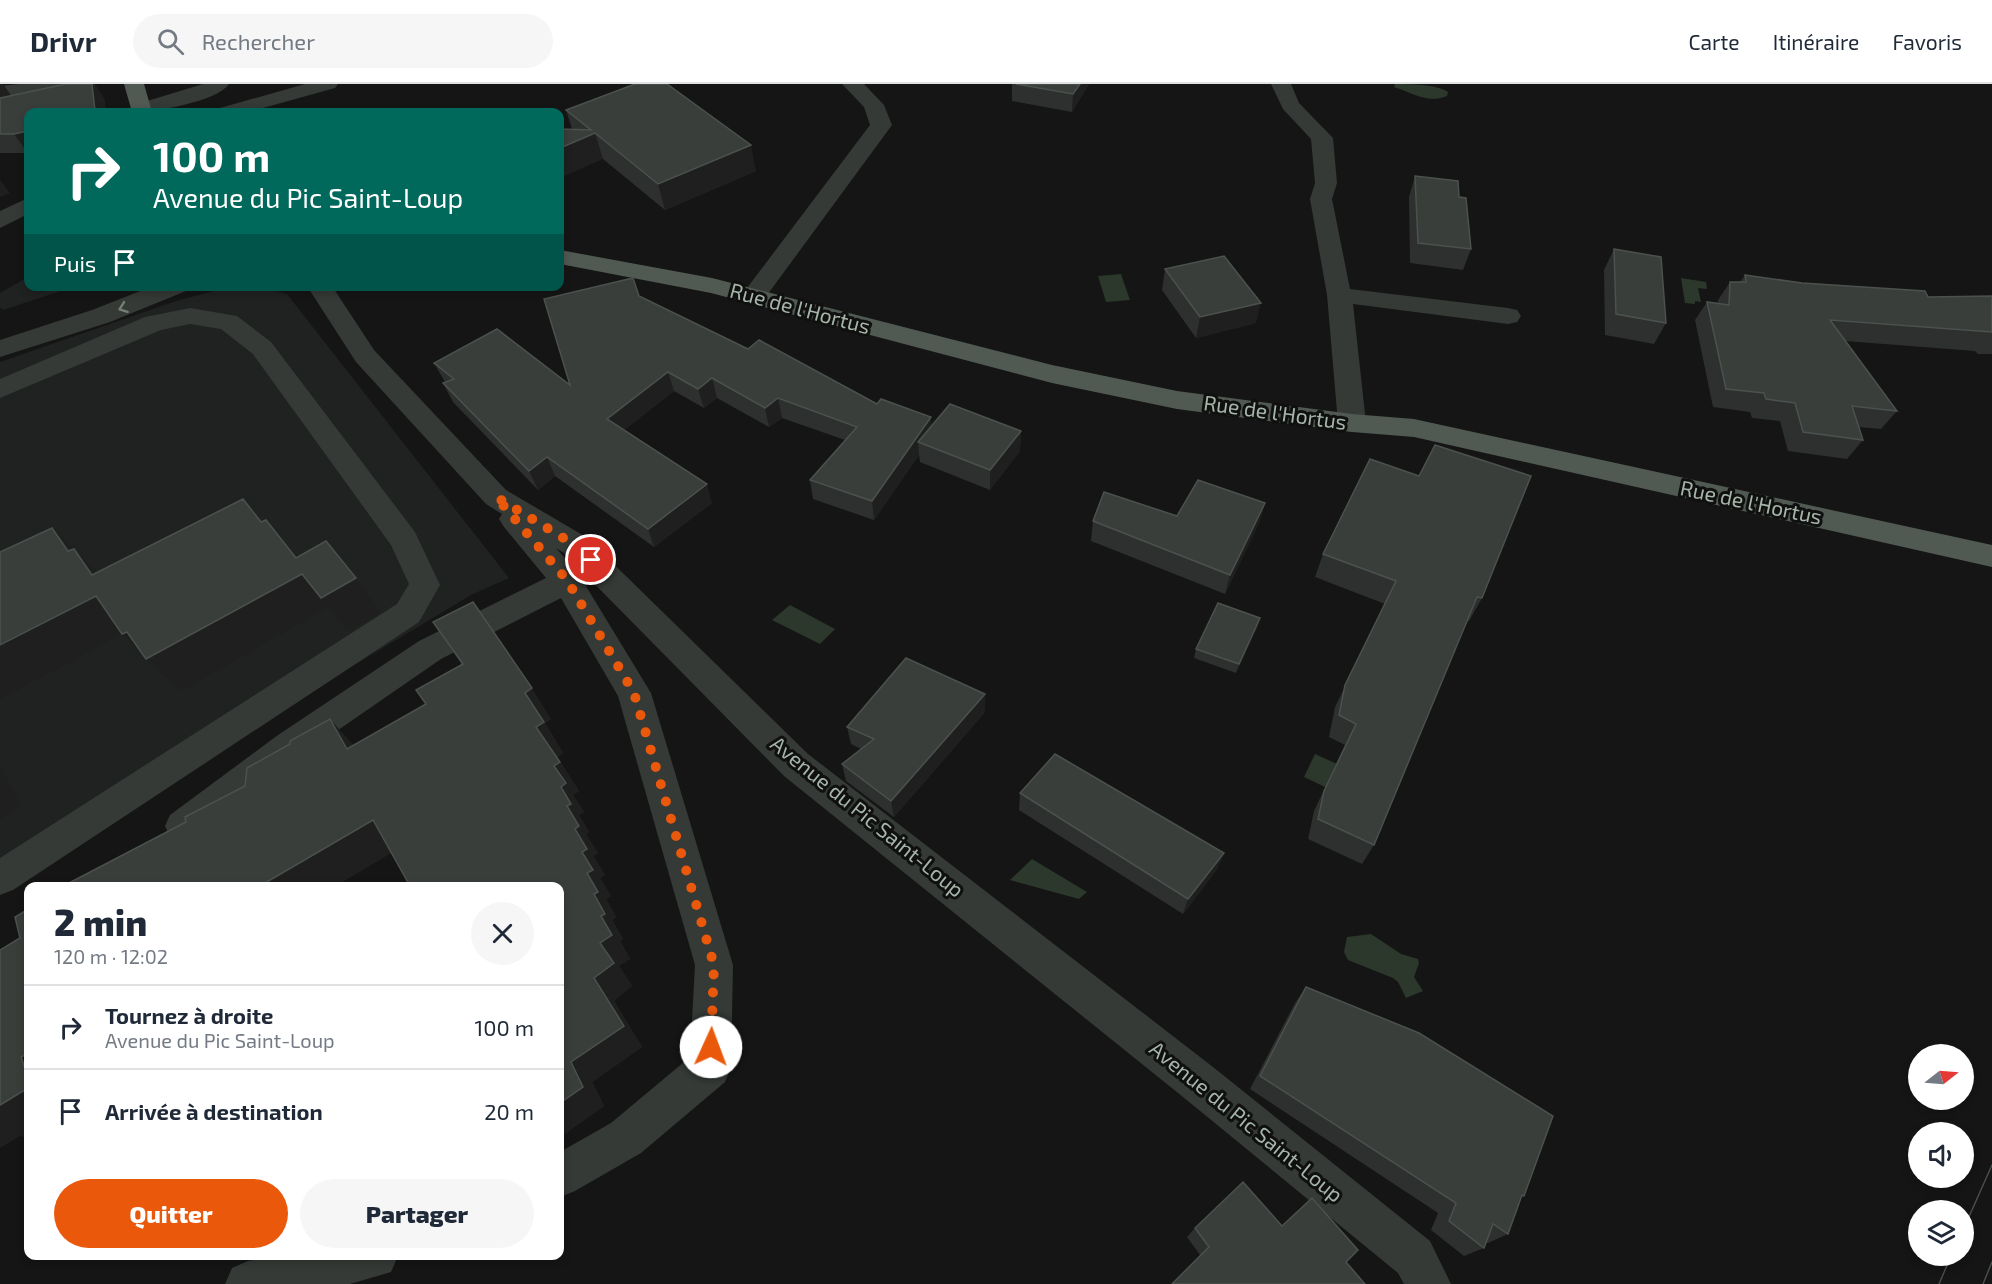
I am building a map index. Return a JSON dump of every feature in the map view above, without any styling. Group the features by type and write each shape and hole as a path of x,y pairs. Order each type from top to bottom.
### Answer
{"main road":[{"path":"134,84 141,108"},
{"name":"Rue de l'Hortus","path":"564,258 706,285 1052,374 1177,400 1352,423 1413,428 1455,436 1516,452 1992,556"}],"street":[{"path":"0,92 52,87 50,84"},
{"path":"258,84 299,92"},
{"path":"241,108 328,84"},
{"path":"753,297 881,125 874,105 852,84"},
{"path":"1281,84 1290,105 1322,138 1326,183 1321,199 1339,295 1352,423"},
{"path":"152,108 200,93 227,88"},
{"path":"217,108 227,88"},
{"path":"0,221 24,207"},
{"path":"0,349 101,316 164,291"},
{"name":"Avenue du Pic Saint-Loup","path":"322,291 365,356 496,497 575,545 796,765 1198,1082 1414,1257 1428,1284"},
{"path":"1339,295 1508,316"},
{"path":"0,389 154,323 190,316 228,322 262,348 404,540 425,585 408,613 0,878"},
{"path":"496,497 567,580 634,693 714,965 710,1067 626,1138 564,1174"},
{"path":"164,842 290,745 430,650 567,580"},
{"path":"248,1284 357,1260"}],"shaded area":[{"path":"1395,84 1430,86 1448,92 1447,96 1440,98 1426,98 1394,87"},
{"path":"1121,274 1130,300 1106,302 1098,276"},
{"path":"1681,278 1706,282 1707,289 1698,288 1701,302 1685,303"},
{"path":"24,279 24,291 61,291 3,310 0,307 0,293"},
{"path":"214,291 275,291 287,294 509,578 471,595 348,669 0,893 0,362 179,300"},
{"path":"790,605 835,629 820,644 772,620"},
{"path":"1315,754 1377,782 1367,807 1304,777"},
{"path":"1032,859 1087,892 1079,899 1010,880"},
{"path":"1371,934 1401,954 1418,959 1419,963 1414,977 1423,991 1406,998 1398,982 1393,978 1348,960 1344,952 1347,937"}],"building":[{"path":"66,84 92,84 95,108 24,108 24,132 0,134 0,98"},
{"path":"635,84 667,84 751,145 658,184 595,133 564,146 564,129 591,130 566,110"},
{"path":"1016,84 1080,84 1073,94"},
{"path":"1415,176 1458,181 1459,197 1466,198 1471,249 1418,243"},
{"path":"1614,249 1661,257 1666,323 1616,314"},
{"path":"1224,256 1261,303 1200,317 1165,269"},
{"path":"1745,275 1802,283 1925,291 1928,297 1992,296 1992,332 1830,320 1897,411 1852,406 1863,440 1803,432 1795,403 1766,399 1764,393 1726,389 1707,302 1729,305 1730,282 1746,282"},
{"path":"633,278 639,296 748,349 759,340 877,404 881,399 931,417 872,501 810,480 857,427 778,398 765,408 712,378 698,389 668,372 607,419 707,484 648,529 547,457 529,471 443,383 454,379 434,363 497,329 570,385 544,299"},
{"path":"950,404 1021,431 990,470 918,442"},
{"path":"1435,445 1531,476 1482,598 1477,597 1374,845 1318,819 1324,791 1356,724 1339,715 1345,685 1396,581 1323,554 1370,459 1419,476"},
{"path":"1198,480 1265,503 1230,575 1093,521 1104,492 1177,516"},
{"path":"243,499 261,522 266,520 296,558 326,541 356,578 321,598 302,574 146,659 127,632 122,634 96,596 0,645 0,552 52,528 68,551 74,549 92,575"},
{"path":"473,602 532,688 525,693 544,722 536,727 560,762 554,766 566,783 561,787 571,804 567,806 579,826 575,829 587,849 582,852 593,870 587,873 598,892 594,894 605,914 601,916 612,935 600,943 614,963 594,978 624,1026 571,1062 583,1087 564,1100 564,882 408,882 373,820 267,882 71,882 186,822 185,817 245,786 247,768 330,719 347,749 426,704 416,690 463,664 433,622"},
{"path":"1218,603 1260,618 1239,664 1196,649"},
{"path":"906,658 985,694 891,801 842,764 874,739 847,727"},
{"path":"1055,754 1224,853 1188,899 1020,793"},
{"path":"24,911 24,1055 21,1057 24,1066 24,1090 0,1105 0,950 20,938 15,917"},
{"path":"1306,987 1419,1033 1553,1116 1508,1234 1493,1224 1484,1248 1449,1221 1456,1203 1260,1076"},
{"path":"1243,1182 1282,1226 1312,1198 1358,1250 1346,1262 1365,1284 1172,1284 1209,1247 1195,1228"}],"tram line":[{"path":"1974,1206 1992,1165"},
{"path":"1983,1284 1992,1262"},
{"path":"1939,1284 1947,1266"}],"route":[{"path":"591,560 575,545 496,497 567,580 634,693 714,965 711,1047"}]}
